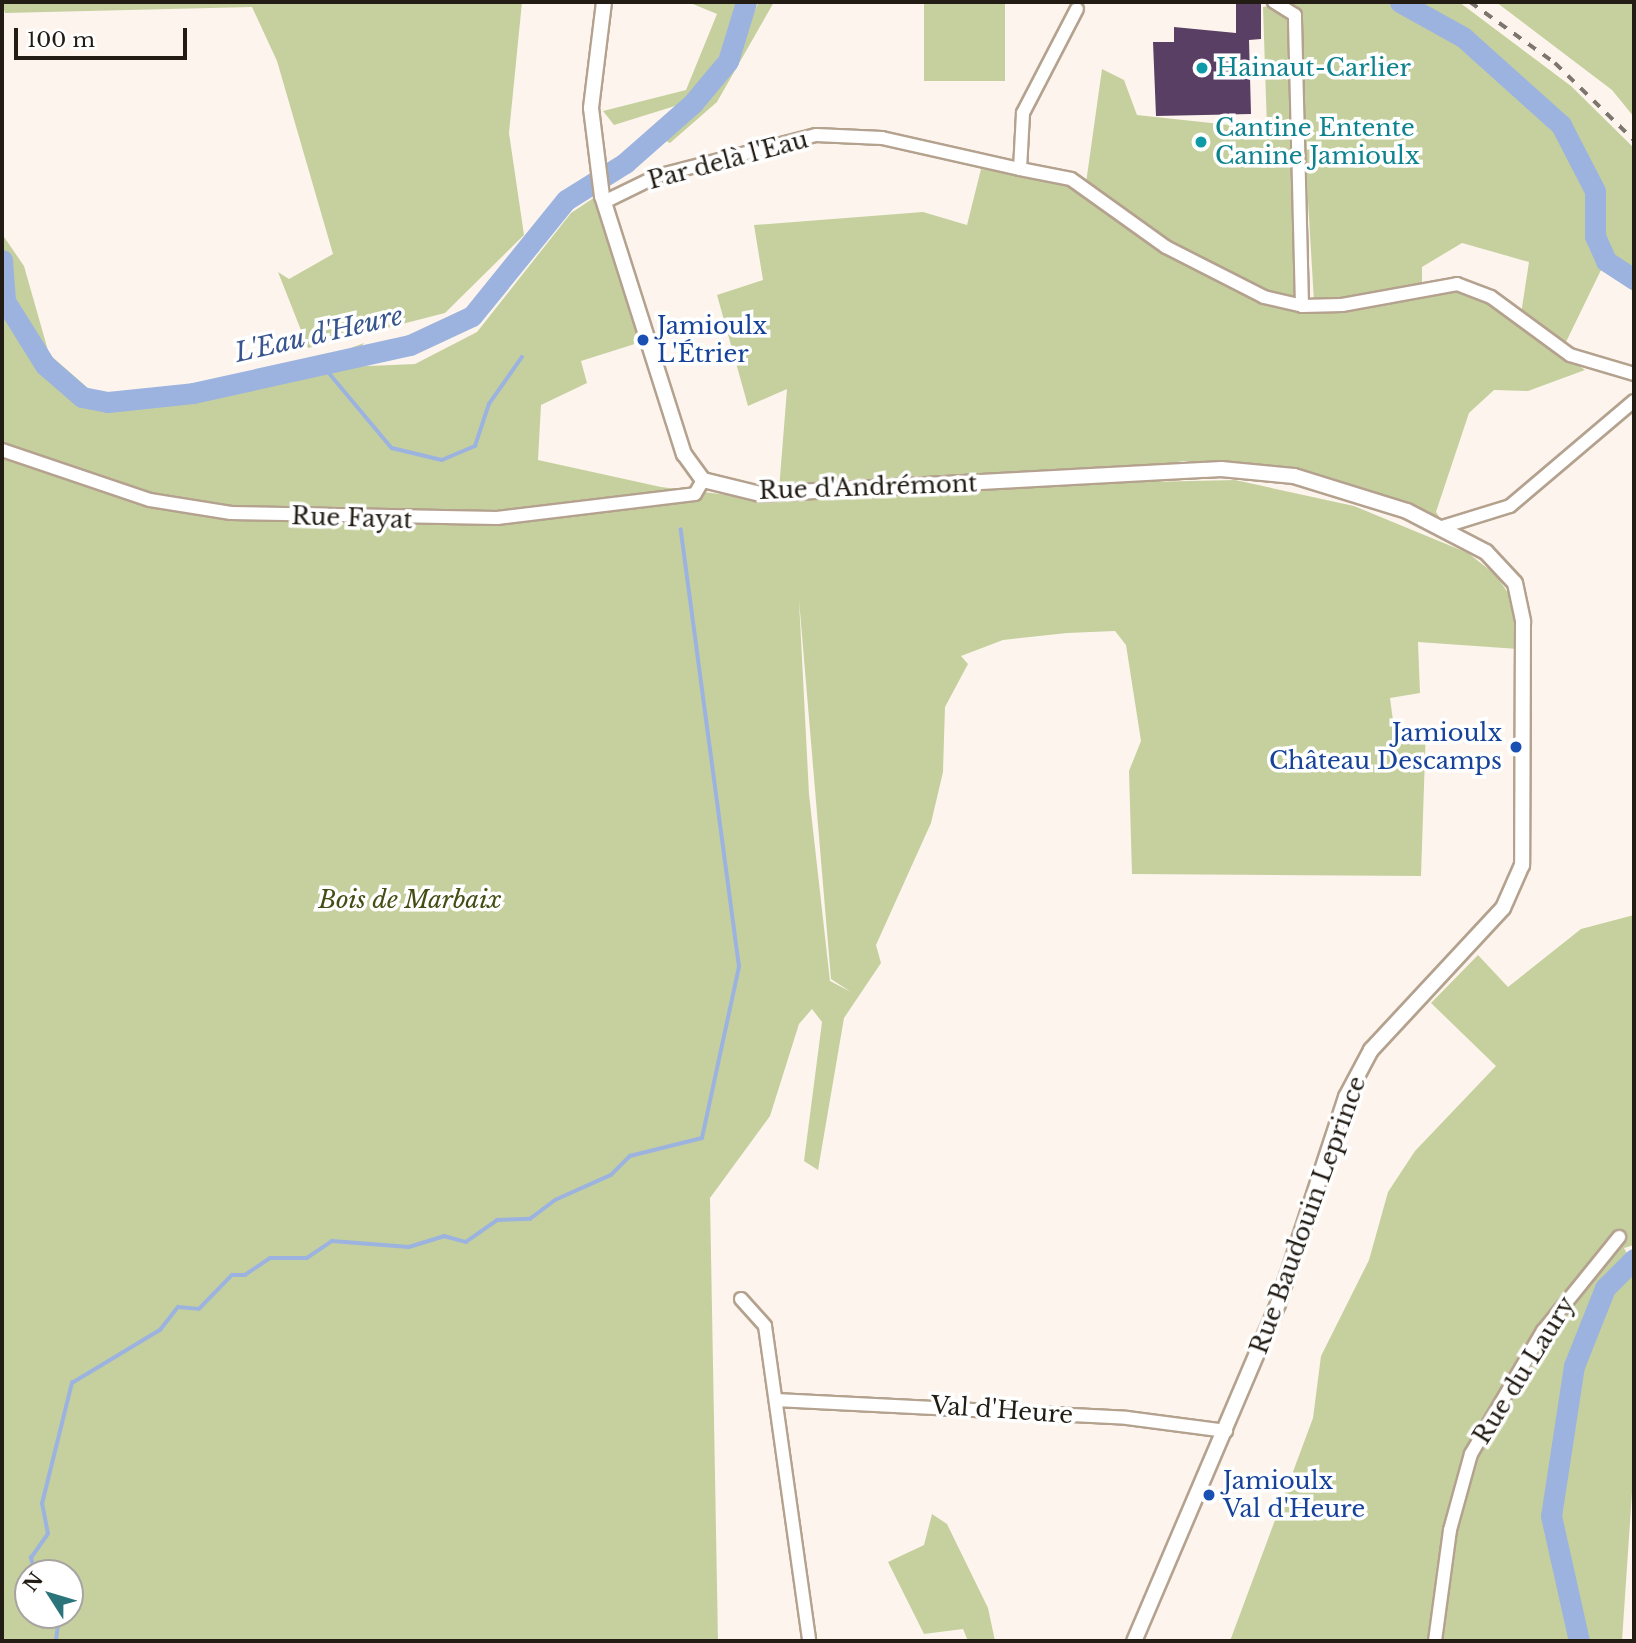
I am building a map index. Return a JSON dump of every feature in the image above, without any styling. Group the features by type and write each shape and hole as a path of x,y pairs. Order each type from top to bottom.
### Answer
{"street":[{"path":"604,2 592,96 594,152 603,199 684,454 703,480"},
{"path":"1275,2 1295,15 1302,306"},
{"path":"1020,169 1023,113 1077,9"},
{"name":"Par delà l'Eau","path":"603,199 657,176 816,135 882,138 1071,179 1167,247 1264,297 1302,306 1342,305 1457,284 1490,297 1570,355 1634,374"},
{"path":"1439,528 1510,506 1634,401"},
{"name":"Rue Fayat","path":"2,450 150,500 231,513 497,518 695,494 703,480"},
{"name":"Rue d'Andrémont","path":"703,480 760,495 1221,469 1294,476 1439,528"},
{"name":"Rue Baudouin Leprince","path":"1134,1641 1227,1431 1278,1304 1346,1097 1371,1050 1503,908 1522,865 1523,622 1514,583 1486,552 1439,528"},
{"name":"Rue du Laury","path":"1435,1641 1450,1530 1471,1454 1543,1331 1619,1237"},
{"path":"741,1298 765,1326 809,1641"},
{"name":"Val d'Heure","path":"776,1399 1127,1418 1227,1431"}],"green space":[{"path":"2,2 522,2 509,133 524,235 445,313 308,348 278,272 289,279 333,254 277,61 252,7 5,13"},
{"path":"688,2 753,2 691,101 614,125 603,111 686,90 717,14"},
{"path":"759,2 774,2 717,102 670,143 664,140 714,90"},
{"path":"924,2 1005,2 1005,81 924,81"},
{"path":"1286,2 1459,2 1571,86 1634,148 1634,292 1602,268 1565,344 1521,314 1529,262 1462,243 1422,267 1422,286 1314,302 1297,14"},
{"path":"1496,2 1634,2 1634,117 1612,90"},
{"path":"1276,5 1293,23 1296,299 1277,297 1161,238 1086,183 1102,69 1124,80 1137,115 1267,129 1263,7"},
{"name":"Bois de Marbaix","path":"981,169 1068,180 1288,309 1323,311 1457,290 1486,300 1585,370 1528,391 1494,390 1469,413 1436,512 1441,520 1332,481 1259,467 1185,461 1106,472 1100,483 1235,480 1354,506 1468,553 1496,575 1512,599 1518,649 1418,642 1420,693 1390,698 1394,728 1426,727 1421,876 1132,874 1129,771 1141,741 1126,645 1115,631 1067,633 1003,640 961,656 968,664 945,707 943,772 931,823 876,945 881,963 844,1018 818,1170 804,1161 822,1022 812,1009 799,1024 770,1116 710,1198 718,1641 2,1641 2,234 24,266 49,354 89,389 135,407 233,392 364,343 344,367 415,364 477,332 571,213 595,197 641,342 581,361 587,383 541,405 538,460 661,487 786,502 892,491 779,490 787,389 748,406 717,295 763,280 754,225 923,212 967,225","holes":["799,600 831,979 851,992 830,981 809,794"]},
{"path":"1634,915 1634,1245 1624,1248 1634,1267 1634,1463 1622,1641 1230,1641 1313,1418 1321,1356 1369,1260 1388,1192 1415,1151 1496,1066 1431,1003 1478,955 1508,987 1581,929"},
{"path":"932,1514 947,1524 988,1608 995,1641 968,1641 963,1629 924,1634 888,1562 924,1545"}],"building":[{"name":"Hainaut-Carlier","path":"1261,3 1261,39 1249,40 1251,114 1156,116 1153,42 1174,42 1174,27 1236,33 1236,4"}],"waterway":[{"name":"L'Eau d'Heure","path":"2,260 5,301 45,365 82,397 108,402 193,393 410,345 472,316 566,200 625,163 693,103 728,61 746,2"},
{"name":"L'Eau d'Heure","path":"1400,2 1463,37 1561,125 1595,191 1595,236 1606,261 1634,279"},
{"path":"320,362 392,448 442,460 475,446 489,404 522,357"},
{"path":"31,1559 48,1534 42,1504 72,1383 160,1330 178,1307 199,1309 232,1275 245,1275 270,1258 307,1258 332,1241 409,1247 444,1236 466,1242 497,1220 530,1219 555,1200 611,1175 630,1156 702,1138 739,967 681,530"},
{"name":"L'Eau d'Heure","path":"1579,1641 1551,1516 1574,1366 1605,1288 1634,1259"},
{"path":"56,1641 57,1629"}],"railway":[{"path":"1470,2 1555,63 1634,140"},
{"path":"1634,1531 1634,1641"}],"place":[{"name":"Hainaut-Carlier","path":"1202,68"},
{"name":"Cantine Entente Canine Jamioulx","path":"1201,142"},
{"name":"Jamioulx L'Étrier","path":"643,340"},
{"name":"Jamioulx Château Descamps","path":"1516,747"},
{"name":"Jamioulx Val d'Heure","path":"1209,1495"}]}
